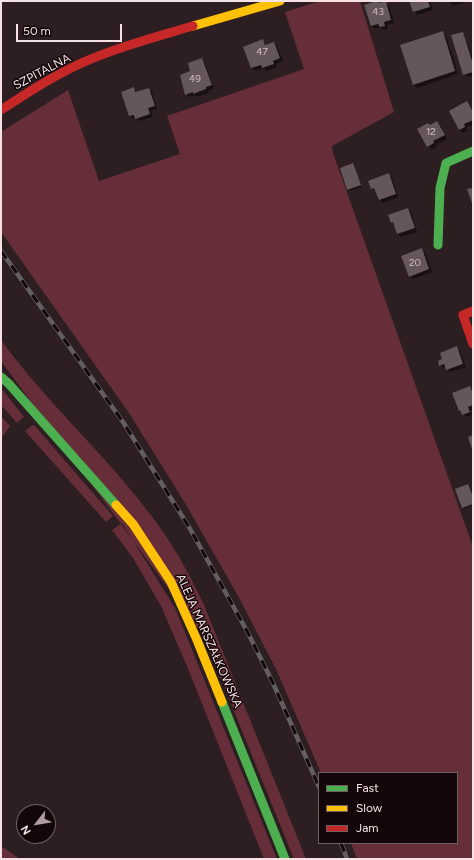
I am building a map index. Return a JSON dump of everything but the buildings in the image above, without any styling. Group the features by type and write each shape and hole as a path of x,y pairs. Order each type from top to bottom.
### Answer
{"main road":[{"name":"SZPITALNA","path":"1,110 34,88 91,59 150,39 280,1"},
{"path":"438,245 440,188 446,163 473,151"},
{"path":"473,312 463,316 473,344"},
{"name":"ALEJA MARSZAŁKOWSKA","path":"1,373 9,384 134,524 171,582 197,640 285,859"},
{"name":"ALEJA MARSZAŁKOWSKA","path":"1,377 9,384"}],"shaded area":[{"path":"320,1 360,1 394,112 332,146 333,153 473,547 473,859 357,859 351,844 458,844 458,772 321,772 276,669 237,594 185,503 129,413 1,232 1,132 68,90 99,181 180,154 167,116 304,69 285,12"},
{"path":"1,340 37,385 114,470 158,525 180,558 204,605 306,859 294,859 204,637 1,361"},
{"path":"1,388 24,417 17,423 1,405"},
{"path":"1,416 10,426 1,439"},
{"path":"34,425 113,516 106,522 25,431"},
{"path":"122,523 175,608 277,859 264,859 189,671 161,606 133,558 112,530"},
{"path":"1,846 20,859 1,859"}],"railway":[{"path":"1,251 123,422 189,527 247,631 273,683 318,785"},
{"path":"341,844 347,859"}],"traffic: fast":[{"path":"438,245 440,188 446,163 473,151"},
{"path":"1,377 9,384 116,505"},
{"path":"222,702 285,859"}],"traffic: slow":[{"path":"193,26 280,1"},
{"path":"116,505 133,524 171,582 197,640 222,702"}],"traffic: jam":[{"path":"1,110 45,82 79,64 129,45 193,26"},
{"path":"473,311 463,315 473,344"}]}
